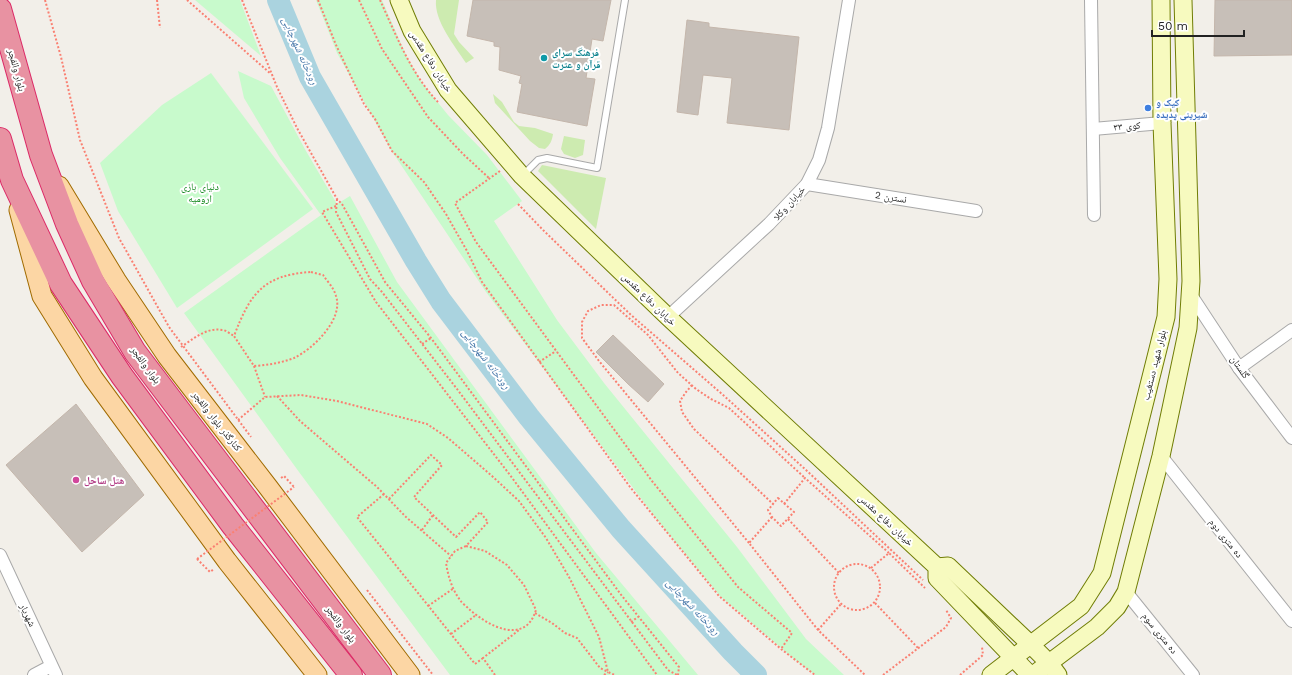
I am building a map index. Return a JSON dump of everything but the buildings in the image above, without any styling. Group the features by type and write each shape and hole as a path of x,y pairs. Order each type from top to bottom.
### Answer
{"highway":[{"name":"بلوار والفجر","path":"0,9 41,155 68,224 93,281 135,352 380,675"},
{"path":"0,139 12,180 61,284 122,376 232,526 349,672"}],"main road":[{"name":"خیابان دفاع مقدس","path":"399,0 412,31 448,90 522,176 668,317 937,567 937,578 1031,675"},
{"name":"بلوار شهید دستغیب","path":"991,675 1081,606 1102,573 1166,317 1168,279 1162,123 1161,0"},
{"path":"1031,675 1053,669 1117,607 1126,592 1161,456 1188,328 1191,281 1183,0"},
{"name":"کنارگذر بلوار والفجر","path":"41,155 116,280 166,356 232,426 410,675"},
{"path":"12,180 42,296 93,378 148,455 227,561 317,675"},
{"name":"خیابان دفاع مقدس","path":"937,567 948,566 1031,645 1053,669"}],"street":[{"name":"خیابان وکلا","path":"668,317 769,224 807,184 819,160 828,128 849,0"},
{"path":"1091,0 1094,215"},
{"name":"کوی ۳۳","path":"1093,129 1162,123"},
{"name":"نسترن 2","path":"807,184 976,210"},
{"name":"گلستان","path":"1190,295 1239,368 1292,438"},
{"path":"1239,368 1292,330"},
{"name":"ده متری دوم","path":"1161,456 1292,621"},
{"name":"شهریار","path":"0,555 53,671"},
{"name":"ده متری سوم","path":"1126,592 1193,675"},
{"path":"34,675 53,671"}],"lane":[{"path":"522,176 538,160 547,158 596,168 626,0"}],"path":[{"path":"45,0 80,140 123,245 169,327 232,426 251,438"},
{"path":"157,0 160,28"},
{"path":"187,0 272,75"},
{"path":"242,0 272,75 297,128 337,199 342,204 385,282 430,338 638,617 679,667 677,675 668,670 422,344 382,292 370,279 336,212 337,199"},
{"path":"318,0 336,45 364,104 375,119 392,151 424,182 446,214 468,251 482,282 630,487 719,596 781,649 815,675"},
{"path":"359,0 382,49 428,117 463,154 490,179"},
{"path":"500,170 490,179 455,203 476,242 652,481 738,587 792,633 781,649"},
{"path":"518,204 631,315 806,470 924,582"},
{"path":"336,206 322,212 376,302 510,475 657,675"},
{"path":"234,336 245,309 254,296 264,286 280,278 296,273 311,272 323,275 333,289 337,296 338,306 335,316 328,328 309,348 295,357 280,363 254,366"},
{"path":"865,675 818,630 749,544 598,362 582,338 582,322 588,311 601,305 614,305 648,335 678,373 692,386 711,399 729,408 889,552 927,589"},
{"path":"166,356 200,334 212,330 224,330 234,336 254,366 265,397"},
{"path":"422,344 430,338"},
{"path":"539,362 556,351"},
{"path":"692,386 680,401 682,412 694,429 773,504"},
{"path":"232,426 265,397 301,395 337,402 427,424 448,438 519,501 546,538 570,577 599,637 608,674"},
{"path":"276,396 300,421 384,494 406,517 451,556"},
{"path":"389,499 431,455 442,466 414,498 456,537 480,512 488,522 466,546 455,551 446,563 449,580 460,600 476,615 496,627 511,630 520,629"},
{"path":"277,472 281,478"},
{"path":"210,572 197,559 294,487 284,476"},
{"path":"784,504 805,478"},
{"path":"286,484 290,490"},
{"path":"384,494 356,517 475,664 528,624 533,619 536,610 524,585 507,565 485,551 466,546"},
{"path":"778,498 784,504 794,512 781,526 772,517 768,510 778,498"},
{"path":"422,530 433,515"},
{"path":"749,544 772,517"},
{"path":"788,519 839,573"},
{"path":"871,568 889,552"},
{"path":"851,565 865,565 871,568 880,581 881,588 875,603 869,608 862,610 847,608 841,604 835,592 834,585 839,573 844,568 851,565"},
{"path":"365,588 433,675"},
{"path":"428,606 454,588"},
{"path":"875,603 918,648"},
{"path":"818,630 841,604"},
{"path":"883,675 946,627 951,618 943,605"},
{"path":"535,613 552,622 565,633 576,638 600,668 608,674"},
{"path":"451,634 476,615"},
{"path":"631,622 638,617"},
{"path":"960,675 983,655 981,641"},
{"path":"483,658 495,675"},
{"path":"604,675 615,675"}],"green space":[{"path":"195,0 240,0 261,56"},
{"path":"316,0 382,0 407,57 423,84 448,115 487,155 522,201 494,221 557,320 604,383 737,547 806,639 844,675 815,675 794,659 720,596 658,521 486,292 391,150 337,53"},
{"path":"436,0 459,0 454,34 459,42 474,58 466,63 442,25 436,8"},
{"path":"238,71 271,86 337,204 350,196 397,282 596,553 698,675 450,675 299,472 184,313 321,215 280,158 244,98"},
{"name":"دنیای بازی ارومیه","path":"211,73 313,209 177,308 118,211 100,163 162,105"},
{"path":"493,94 502,102 514,122 519,126 535,128 553,134 550,143 545,149 539,148 530,141 495,103"},
{"path":"564,136 585,140 583,155 575,158 564,154 561,149"},
{"path":"542,165 606,178 596,229 538,171"}],"waterway":[{"name":"رودخانه شهرچایی","path":"278,0 310,77 416,261 441,301 529,417 621,529 733,652 756,675"}],"place":[{"name":"فرهنگ سرای قرآن و عترت","path":"544,58"},
{"name":"کیک و شیرینی پدیده","path":"1148,108"},
{"name":"هتل ساحل","path":"76,480"}]}
